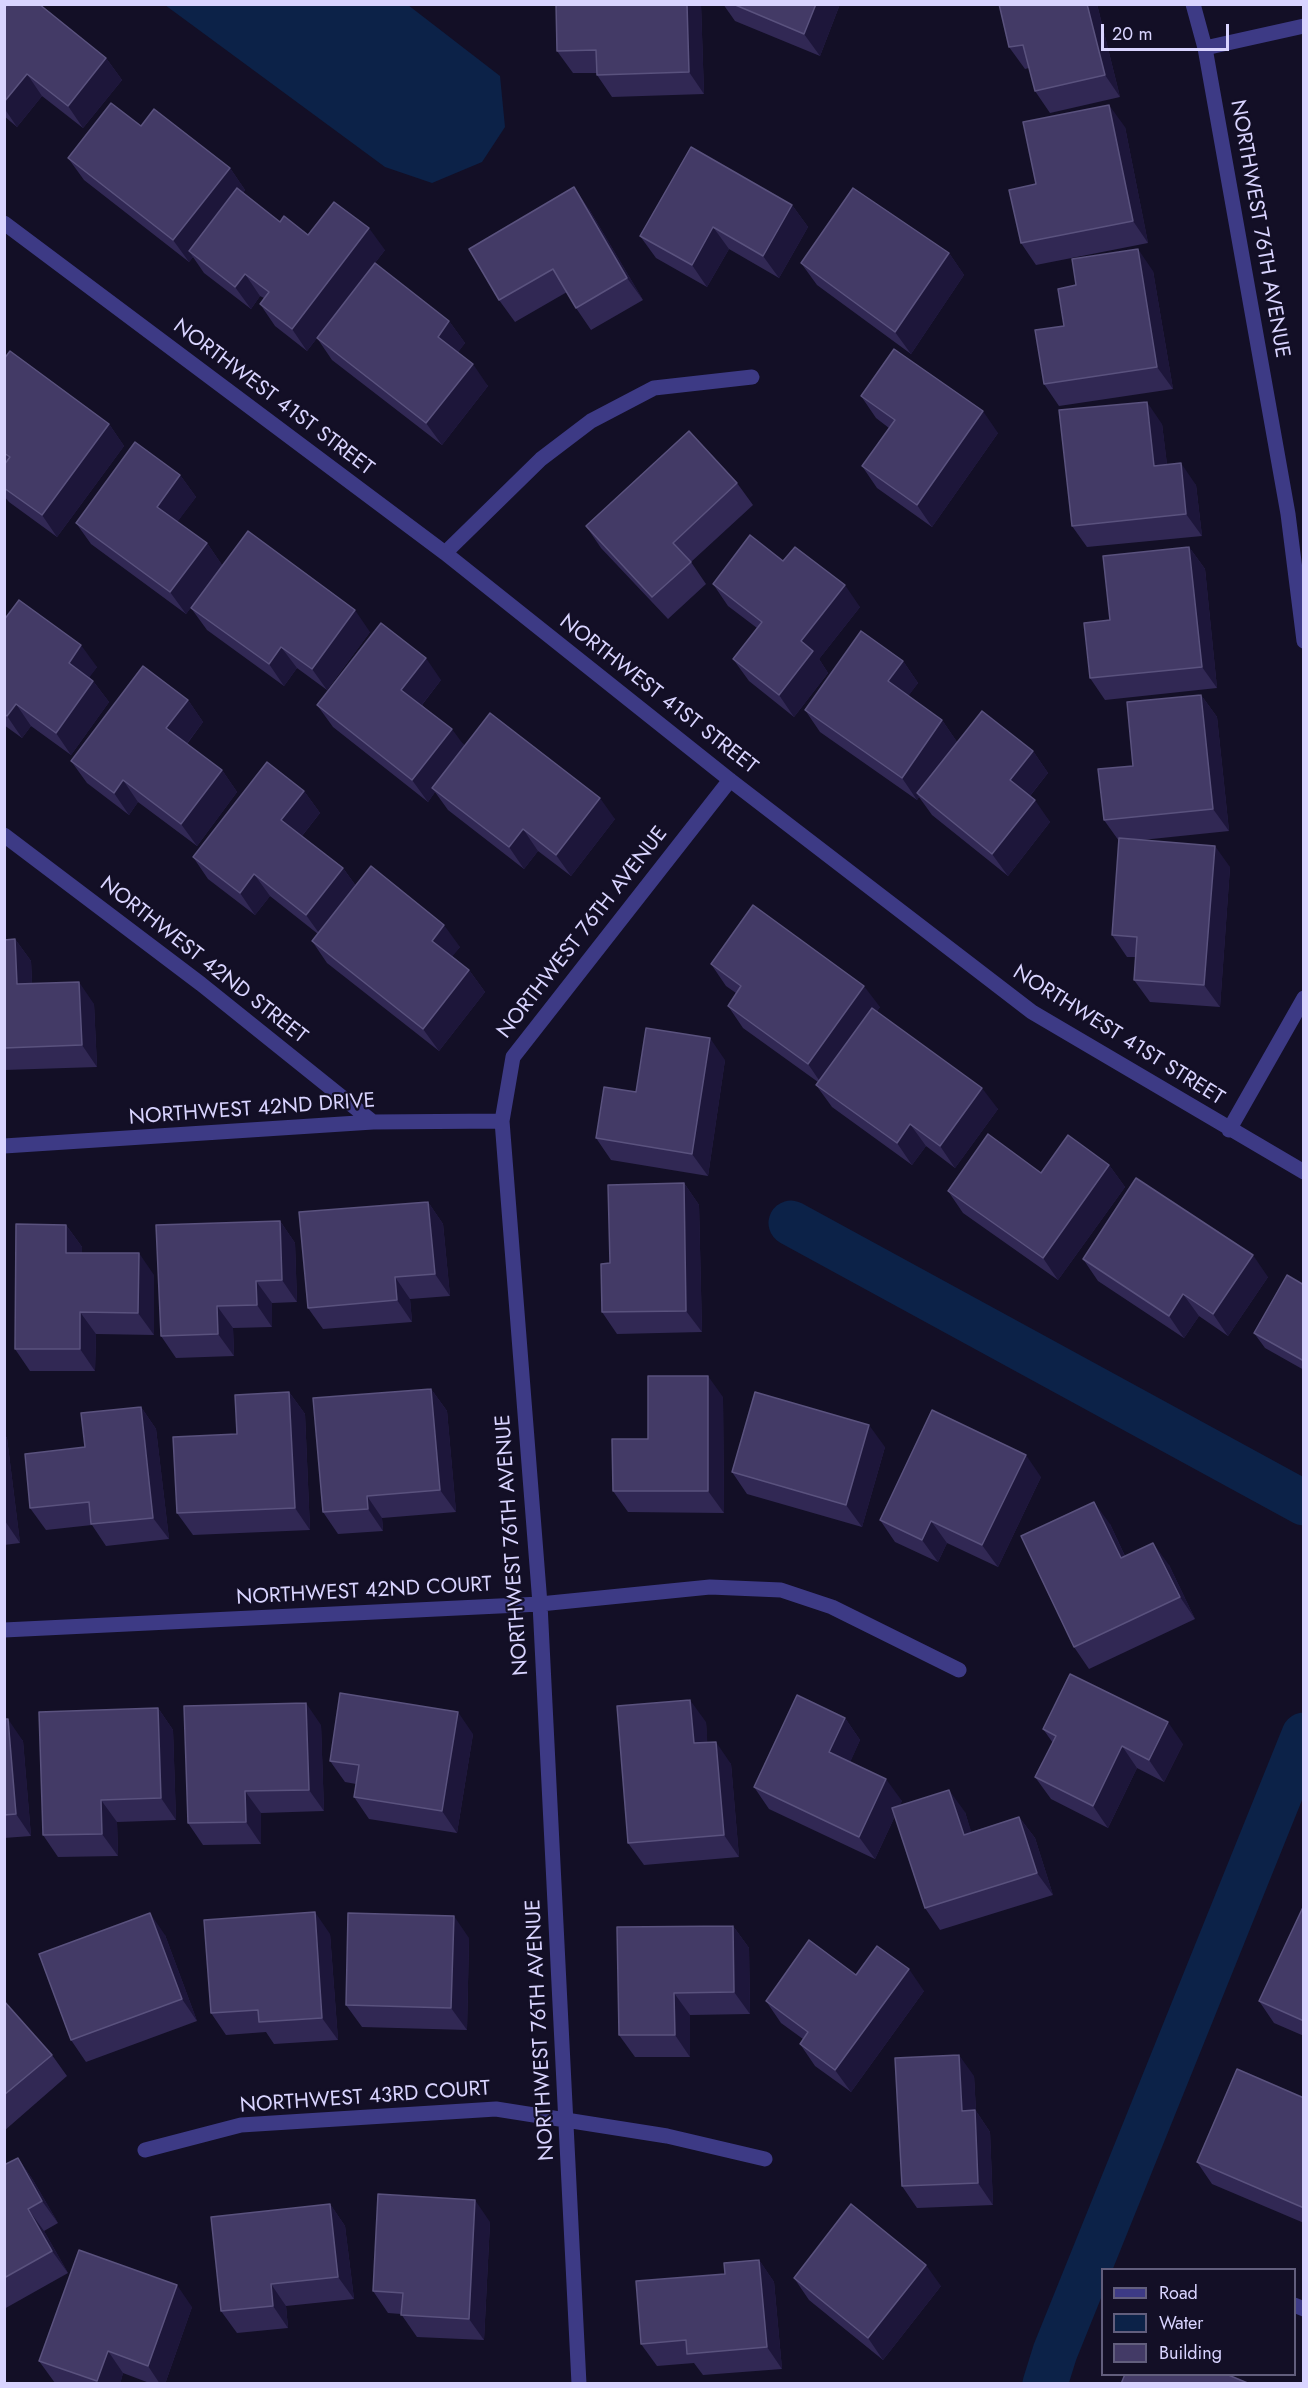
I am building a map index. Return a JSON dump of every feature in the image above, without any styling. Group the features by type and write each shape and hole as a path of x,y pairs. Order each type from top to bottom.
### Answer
{"street":[{"name":"NORTHWEST 76TH AVENUE","path":"1193,4 1205,48 1288,514 1304,641"},
{"path":"1205,48 1304,26"},
{"name":"NORTHWEST 41ST STREET","path":"4,223 445,553 730,780 1032,1012 1229,1130 1304,1172"},
{"path":"445,553 541,459 591,421 654,388 752,377"},
{"name":"NORTHWEST 76TH AVENUE","path":"579,2384 568,2121 540,1604 502,1121 513,1057 730,780"},
{"name":"NORTHWEST 42ND STREET","path":"4,836 201,984 374,1122"},
{"path":"1229,1130 1304,998"},
{"name":"NORTHWEST 42ND DRIVE","path":"4,1146 374,1122 502,1121"},
{"name":"NORTHWEST 42ND COURT","path":"4,1630 540,1604 710,1587 780,1590 832,1607 959,1670"},
{"name":"NORTHWEST 43RD COURT","path":"145,2150 241,2125 496,2109 667,2136 765,2159"}],"water":[{"path":"165,5 408,5 500,76 505,127 482,162 432,183 385,167"}],"building":[{"path":"8,4 39,4 106,58 68,106 27,74 4,102 4,8"},
{"path":"556,4 687,4 689,72 597,75 596,50 557,51"},
{"path":"733,4 816,4 804,34"},
{"path":"999,4 1087,4 1105,75 1035,91 1023,45 1009,47"},
{"path":"111,103 141,126 154,109 230,168 173,240 68,158"},
{"path":"1109,105 1133,221 1021,243 1009,190 1036,184 1023,122"},
{"path":"691,147 792,205 763,256 713,227 692,265 640,236"},
{"path":"574,187 627,278 576,308 553,269 499,300 469,249"},
{"path":"237,188 280,222 284,216 308,235 334,202 369,228 292,329 260,304 269,292 245,274 235,287 189,251"},
{"path":"853,188 949,253 895,332 801,263"},
{"path":"1138,249 1157,367 1044,384 1035,330 1064,326 1058,289 1076,285 1072,259"},
{"path":"375,263 449,321 438,337 473,364 426,423 317,338"},
{"path":"894,349 983,411 917,505 862,466 895,420 861,396"},
{"path":"10,351 109,424 42,515 4,488 4,465 10,457 4,453 4,359"},
{"path":"1147,402 1154,466 1181,463 1186,514 1072,526 1059,410"},
{"path":"689,431 737,483 673,543 691,562 652,597 586,526"},
{"path":"135,442 180,475 157,507 207,543 170,592 76,523"},
{"path":"248,531 355,610 312,669 281,647 269,664 191,608"},
{"path":"750,535 783,561 795,547 845,585 801,641 813,651 779,695 733,659 762,622 713,584"},
{"path":"1189,547 1202,667 1090,678 1084,623 1110,620 1103,556"},
{"path":"19,600 81,645 69,663 93,681 56,733 16,704 7,716 4,714 4,620"},
{"path":"381,623 426,658 401,690 452,729 412,780 317,705"},
{"path":"861,631 903,661 888,681 942,720 902,778 805,710"},
{"path":"143,666 188,700 166,728 222,770 181,824 123,780 114,793 71,761"},
{"path":"1201,695 1213,809 1104,820 1098,769 1133,766 1127,702"},
{"path":"982,711 1033,751 1010,780 1035,800 992,854 917,793"},
{"path":"490,713 600,798 556,855 523,829 509,847 432,788"},
{"path":"267,762 304,791 281,820 343,868 306,915 254,874 240,893 193,857"},
{"path":"1119,838 1215,846 1204,985 1134,980 1137,937 1112,935"},
{"path":"371,866 444,925 432,941 469,970 423,1029 312,941"},
{"path":"753,905 864,986 808,1064 728,1006 741,986 711,964"},
{"path":"15,939 17,984 79,982 82,1045 4,1048 4,940"},
{"path":"872,1008 982,1088 940,1146 910,1124 897,1143 816,1085"},
{"path":"646,1028 710,1038 692,1154 596,1138 604,1087 636,1092"},
{"path":"988,1134 1041,1173 1068,1135 1109,1165 1043,1258 948,1191"},
{"path":"1136,1178 1253,1255 1213,1314 1183,1294 1169,1316 1083,1259"},
{"path":"684,1183 686,1311 602,1312 601,1264 610,1263 608,1185"},
{"path":"428,1202 435,1274 395,1277 397,1300 308,1308 299,1212"},
{"path":"280,1221 282,1280 256,1281 257,1305 217,1306 218,1334 161,1336 156,1225"},
{"path":"16,1224 66,1225 66,1253 139,1253 138,1313 80,1312 80,1349 15,1349"},
{"path":"1287,1275 1304,1285 1304,1361 1254,1333"},
{"path":"648,1376 708,1376 708,1491 613,1491 612,1439 648,1439"},
{"path":"431,1389 440,1490 367,1496 368,1509 323,1512 313,1398"},
{"path":"289,1392 295,1508 177,1513 173,1437 237,1434 235,1395"},
{"path":"755,1392 869,1425 846,1505 732,1472"},
{"path":"141,1407 153,1518 91,1524 89,1502 30,1508 25,1454 85,1447 81,1413"},
{"path":"932,1410 1026,1455 982,1545 931,1521 922,1540 880,1520"},
{"path":"1094,1502 1121,1558 1153,1543 1180,1597 1074,1647 1021,1536"},
{"path":"1070,1674 1168,1722 1149,1760 1122,1746 1093,1806 1035,1777 1056,1736 1043,1729"},
{"path":"340,1693 458,1712 442,1811 354,1797 359,1765 330,1761"},
{"path":"797,1695 845,1718 829,1752 886,1779 859,1837 754,1787"},
{"path":"690,1700 694,1743 716,1742 724,1835 628,1843 617,1706"},
{"path":"306,1703 309,1790 245,1791 246,1822 188,1823 184,1706"},
{"path":"158,1708 161,1798 101,1800 102,1834 43,1835 39,1712"},
{"path":"4,1719 8,1719 16,1814 4,1815"},
{"path":"949,1790 964,1835 1019,1817 1037,1873 925,1908 892,1808"},
{"path":"1304,1905 1304,2021 1259,2001"},
{"path":"315,1912 322,2018 259,2022 258,2010 211,2013 204,1920"},
{"path":"150,1913 182,1999 71,2040 39,1954"},
{"path":"348,1913 454,1916 451,2008 346,2005"},
{"path":"733,1926 734,1992 674,1993 675,2035 619,2035 617,1927"},
{"path":"809,1940 856,1975 877,1946 909,1969 835,2070 800,2044 808,2032 766,2001"},
{"path":"4,2001 52,2055 4,2095"},
{"path":"959,2055 962,2111 975,2110 978,2183 902,2186 895,2058"},
{"path":"1237,2069 1304,2098 1304,2208 1197,2162"},
{"path":"18,2158 42,2201 28,2209 52,2251 4,2278 4,2165"},
{"path":"378,2194 475,2200 469,2319 401,2315 403,2293 373,2291"},
{"path":"330,2204 338,2277 271,2284 273,2306 221,2311 211,2217"},
{"path":"851,2204 926,2265 868,2338 794,2278"},
{"path":"79,2250 177,2285 148,2366 108,2351 97,2381 39,2361"},
{"path":"759,2260 767,2347 687,2354 686,2340 641,2344 636,2281 725,2274 724,2263"},
{"path":"1124,2376 1231,2376 1250,2384 1121,2384"}],"waterway":[{"path":"791,1223 1304,1503"},
{"path":"1045,2384 1055,2352 1304,1735"}]}
